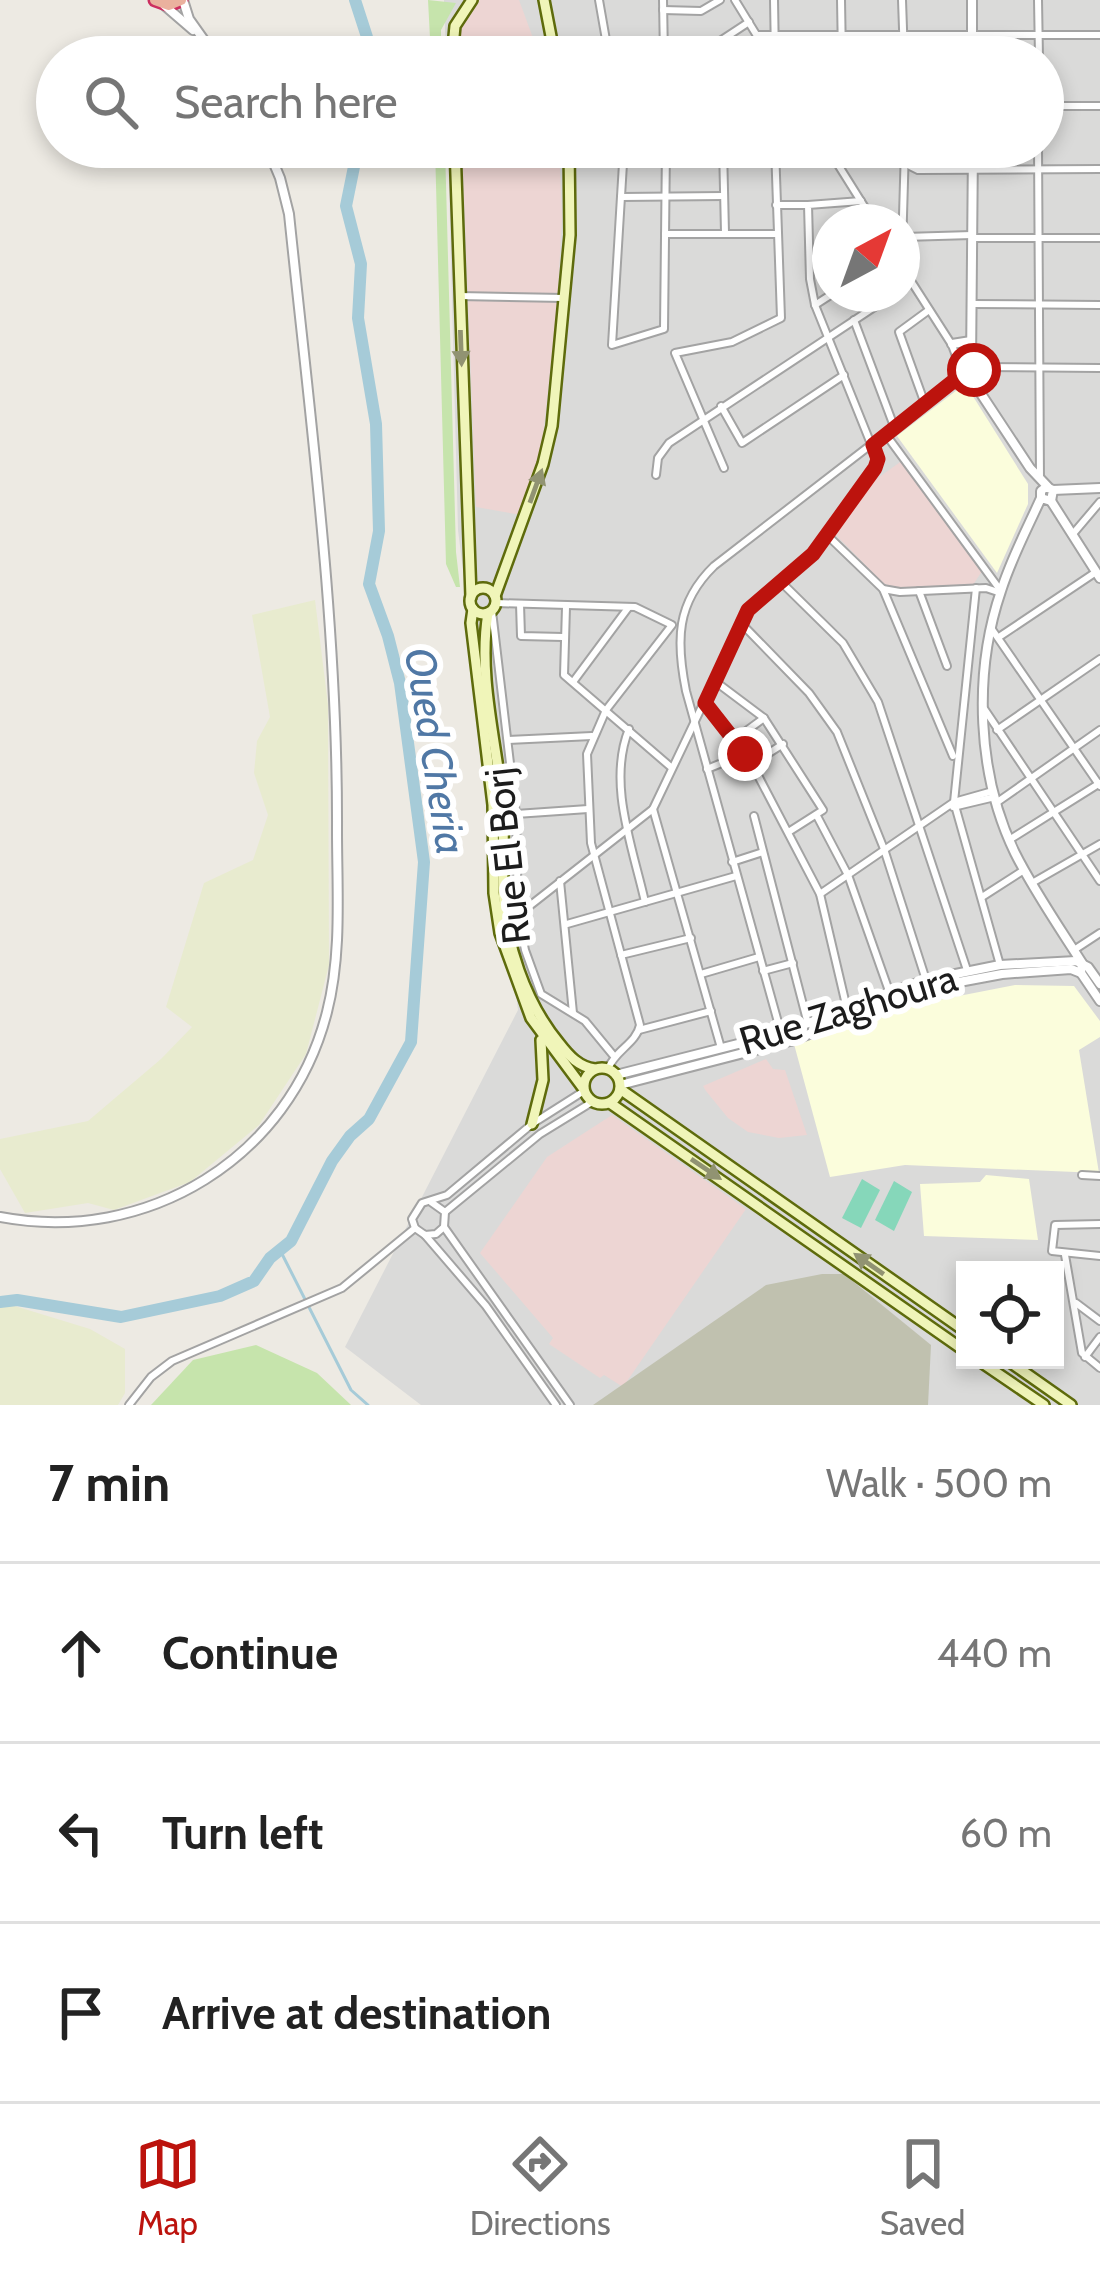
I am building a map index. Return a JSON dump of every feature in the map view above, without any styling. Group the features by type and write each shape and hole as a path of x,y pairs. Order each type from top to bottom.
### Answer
{"highway":[{"path":"160,3 182,0"}],"main road":[{"path":"454,36 472,0"},
{"path":"544,0 551,36"},
{"name":"Rue El Borj","path":"455,168 472,623 496,829 497,920 516,986 540,1034 584,1090"},
{"name":"Rue El Borj","path":"569,168 565,298 544,464 493,605 484,648 502,803 503,893 509,932 543,1021 578,1063 595,1069"},
{"path":"471,596 485,588 493,605 473,609"},
{"path":"532,1124 543,1079 540,1034"},
{"path":"956,1325 770,1195 616,1079 595,1069 586,1076 584,1090 592,1102 610,1103 956,1345"},
{"path":"610,1103 616,1079"},
{"path":"762,1207 770,1195"},
{"path":"991,1369 1044,1405"},
{"path":"1019,1369 1071,1405"}],"street":[{"path":"182,0 199,34"},
{"path":"599,0 605,36"},
{"path":"663,36 664,0"},
{"path":"663,10 701,11 720,0"},
{"path":"735,0 757,35 1100,35"},
{"path":"774,0 775,35"},
{"path":"841,0 842,35"},
{"path":"902,0 903,35"},
{"path":"972,0 972,35"},
{"path":"1038,0 1039,35"},
{"path":"160,3 199,34"},
{"path":"729,36 749,22"},
{"path":"1064,106 1100,106"},
{"path":"0,1217 46,1223 112,1218 155,1206 202,1183 244,1152 276,1117 302,1077 328,1010 336,940 335,696 289,214 274,168"},
{"path":"623,168 610,345 664,329 666,168"},
{"path":"723,168 725,234"},
{"path":"724,468 675,353 732,342 781,318 776,168"},
{"path":"840,168 863,204"},
{"path":"905,204 906,168"},
{"path":"913,168 1100,169"},
{"path":"639,1030 593,854 586,754 592,736 606,710 675,627 690,592 714,566 887,436 967,368 973,170"},
{"path":"1038,170 1037,368 1046,491 1000,592 991,628 985,710 995,797 1010,840 1100,1001"},
{"path":"621,197 724,196"},
{"path":"776,205 861,201"},
{"path":"808,205 812,289"},
{"path":"664,234 777,234"},
{"path":"920,237 1100,238"},
{"path":"459,296 565,298"},
{"path":"920,296 1098,575 999,637"},
{"path":"972,304 1100,305"},
{"path":"926,404 898,334 929,310"},
{"path":"518,915 653,809 740,622 756,600 808,559 875,468 878,459 873,445 818,312"},
{"path":"656,476 662,449 866,312"},
{"path":"854,320 895,429"},
{"path":"952,345 971,341"},
{"path":"967,368 1100,368"},
{"path":"721,406 742,443 844,375"},
{"path":"887,436 1000,592"},
{"path":"1046,491 1100,488"},
{"path":"1072,535 1100,502"},
{"path":"826,534 883,589 955,760"},
{"path":"779,580 853,656 888,725 967,970"},
{"path":"976,588 953,805 1000,964"},
{"path":"883,589 1000,592"},
{"path":"919,591 947,666"},
{"path":"520,604 521,636 564,637"},
{"path":"616,1079 613,1055 596,1031 537,989 518,915 516,814 493,605 629,607 643,609 675,627"},
{"path":"566,607 562,669 672,768"},
{"path":"573,682 629,607"},
{"path":"740,622 824,711 837,732 884,849 926,980"},
{"path":"675,627 695,724 781,1033"},
{"path":"991,628 1100,785 1010,840"},
{"path":"998,730 1100,659"},
{"path":"716,682 764,718 823,810 790,831"},
{"path":"705,703 752,764 820,895 847,1009"},
{"path":"985,710 1100,880"},
{"path":"734,740 764,718"},
{"path":"629,729 620,765 645,902"},
{"path":"820,895 953,805 995,797 1100,730"},
{"path":"508,740 592,736"},
{"path":"752,764 783,744"},
{"path":"707,769 745,754"},
{"path":"516,814 588,809"},
{"path":"653,809 722,1048"},
{"path":"754,816 808,1024"},
{"path":"817,816 848,875 889,991"},
{"path":"1032,883 1100,844"},
{"path":"732,862 763,852"},
{"path":"981,897 1024,870"},
{"path":"567,924 736,876"},
{"path":"560,881 573,1013"},
{"path":"1074,950 1100,932"},
{"path":"621,956 691,938"},
{"path":"701,974 759,957"},
{"path":"764,971 793,963"},
{"name":"Rue Zaghoura","path":"616,1079 781,1033 889,991 967,970 1000,964 1082,968"},
{"path":"1082,968 1100,984"},
{"name":"Rue Zaghoura","path":"616,1079 790,1041 943,985 1002,974 1082,968"},
{"path":"613,1055 639,1030 712,1010"},
{"path":"556,1405 486,1306 416,1228 415,1210 447,1195 532,1124 584,1090"},
{"path":"570,1405 444,1227 445,1212 539,1134 592,1102"},
{"path":"1082,1175 1100,1176"},
{"path":"431,1202 445,1212"},
{"path":"1100,1224 1055,1225 1052,1253 1100,1256"},
{"path":"425,1235 444,1227"},
{"path":"128,1405 172,1361 329,1295 365,1272 416,1228"},
{"path":"1065,1255 1085,1357 1100,1368"},
{"path":"1073,1301 1100,1321"},
{"path":"1085,1357 1100,1337"}],"shaded area":[{"path":"444,0 1100,0 1100,1405 421,1405 345,1347 518,1010 458,530 449,168 1064,168 1064,36 445,36"},
{"path":"479,0 519,0 532,36 459,36 459,27"},
{"path":"463,168 560,168 557,308 540,463 521,515 476,507"},
{"path":"961,387 969,390 1028,484 1028,504 997,573 897,436"},
{"path":"903,460 984,568 973,585 895,589 883,583 830,529 857,493"},
{"path":"315,600 328,705 329,965 306,1054 259,1125 190,1182 114,1210 88,1203 25,1213 0,1169 0,1139 88,1121 192,1027 166,1007 204,883 253,860 268,815 254,773 257,741 270,717 252,615"},
{"path":"1015,985 1074,986 1100,1021 1100,1037 1079,1050 1099,1173 905,1165 830,1177 794,1044 887,1010"},
{"path":"766,1059 773,1069 785,1070 807,1135 779,1138 748,1132 728,1118 703,1086"},
{"path":"612,1115 746,1209 623,1387 604,1375 600,1378 549,1344 553,1338 480,1253 547,1157"},
{"path":"986,1175 1029,1179 1038,1240 924,1236 920,1184 980,1182"},
{"path":"844,1274 931,1345 928,1405 593,1405 766,1285"},
{"path":"5,1303 90,1329 125,1349 125,1393 118,1405 0,1405 0,1306"}],"green space":[{"path":"428,0 456,3 441,36 430,36"},
{"path":"436,168 446,168 460,587 446,564"},
{"path":"862,1179 880,1190 861,1228 842,1218"},
{"path":"894,1181 912,1192 894,1231 875,1220"},
{"path":"256,1345 317,1373 351,1405 151,1405 193,1360"}],"waterway":[{"name":"Oued Cheria","path":"355,0 367,36"},
{"name":"Oued Cheria","path":"0,1302 17,1300 121,1317 220,1296 254,1281 270,1258 291,1241 332,1161 369,1119 411,1042 424,862 400,683 369,584 379,531 376,424 358,318 361,264 346,206 354,168"},
{"path":"280,1250 351,1390 368,1405"}],"route":[{"path":"745,754 705,703 740,622 764,592 813,554 878,463 873,445 961,375 972,376 974,370"}]}
